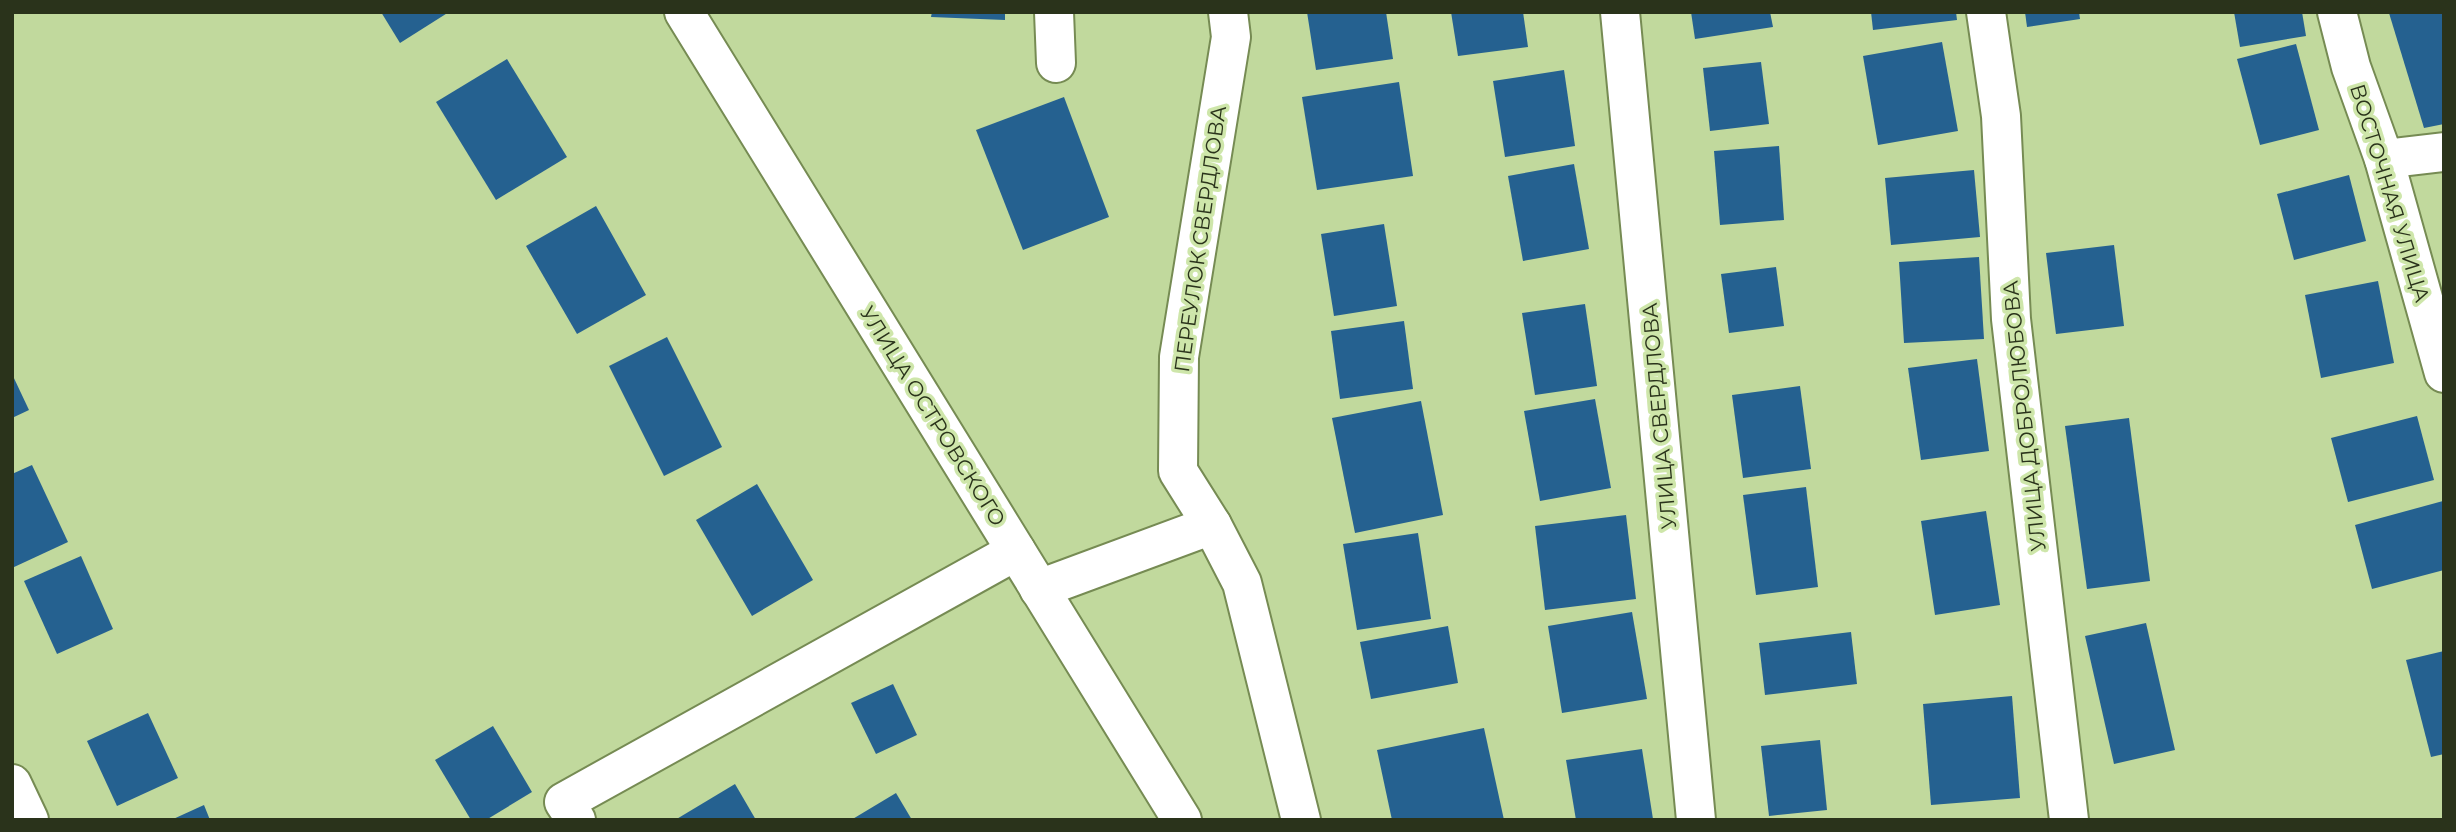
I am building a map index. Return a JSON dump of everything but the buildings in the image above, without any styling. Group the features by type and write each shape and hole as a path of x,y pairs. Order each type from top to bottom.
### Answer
{"street":[{"name":"УЛИЦА ОСТРОВСКОГО","path":"684,12 1182,820"},
{"path":"1054,12 1056,63"},
{"name":"ПЕРЕУЛОК СВЕРДЛОВА","path":"1228,12 1231,37 1179,358 1178,471 1212,525 1242,583 1301,820"},
{"name":"УЛИЦА СВЕРДЛОВА","path":"1620,12 1696,820"},
{"name":"УЛИЦА ДОБРОЛЮБОВА","path":"1986,12 2001,116 2011,319 2069,820"},
{"name":"ВОСТОЧНАЯ УЛИЦА","path":"2337,12 2351,67 2384,159 2444,373"},
{"path":"2384,159 2444,152"},
{"path":"1039,589 1212,525"},
{"path":"570,811 1016,551"},
{"path":"12,784 29,820"}]}
